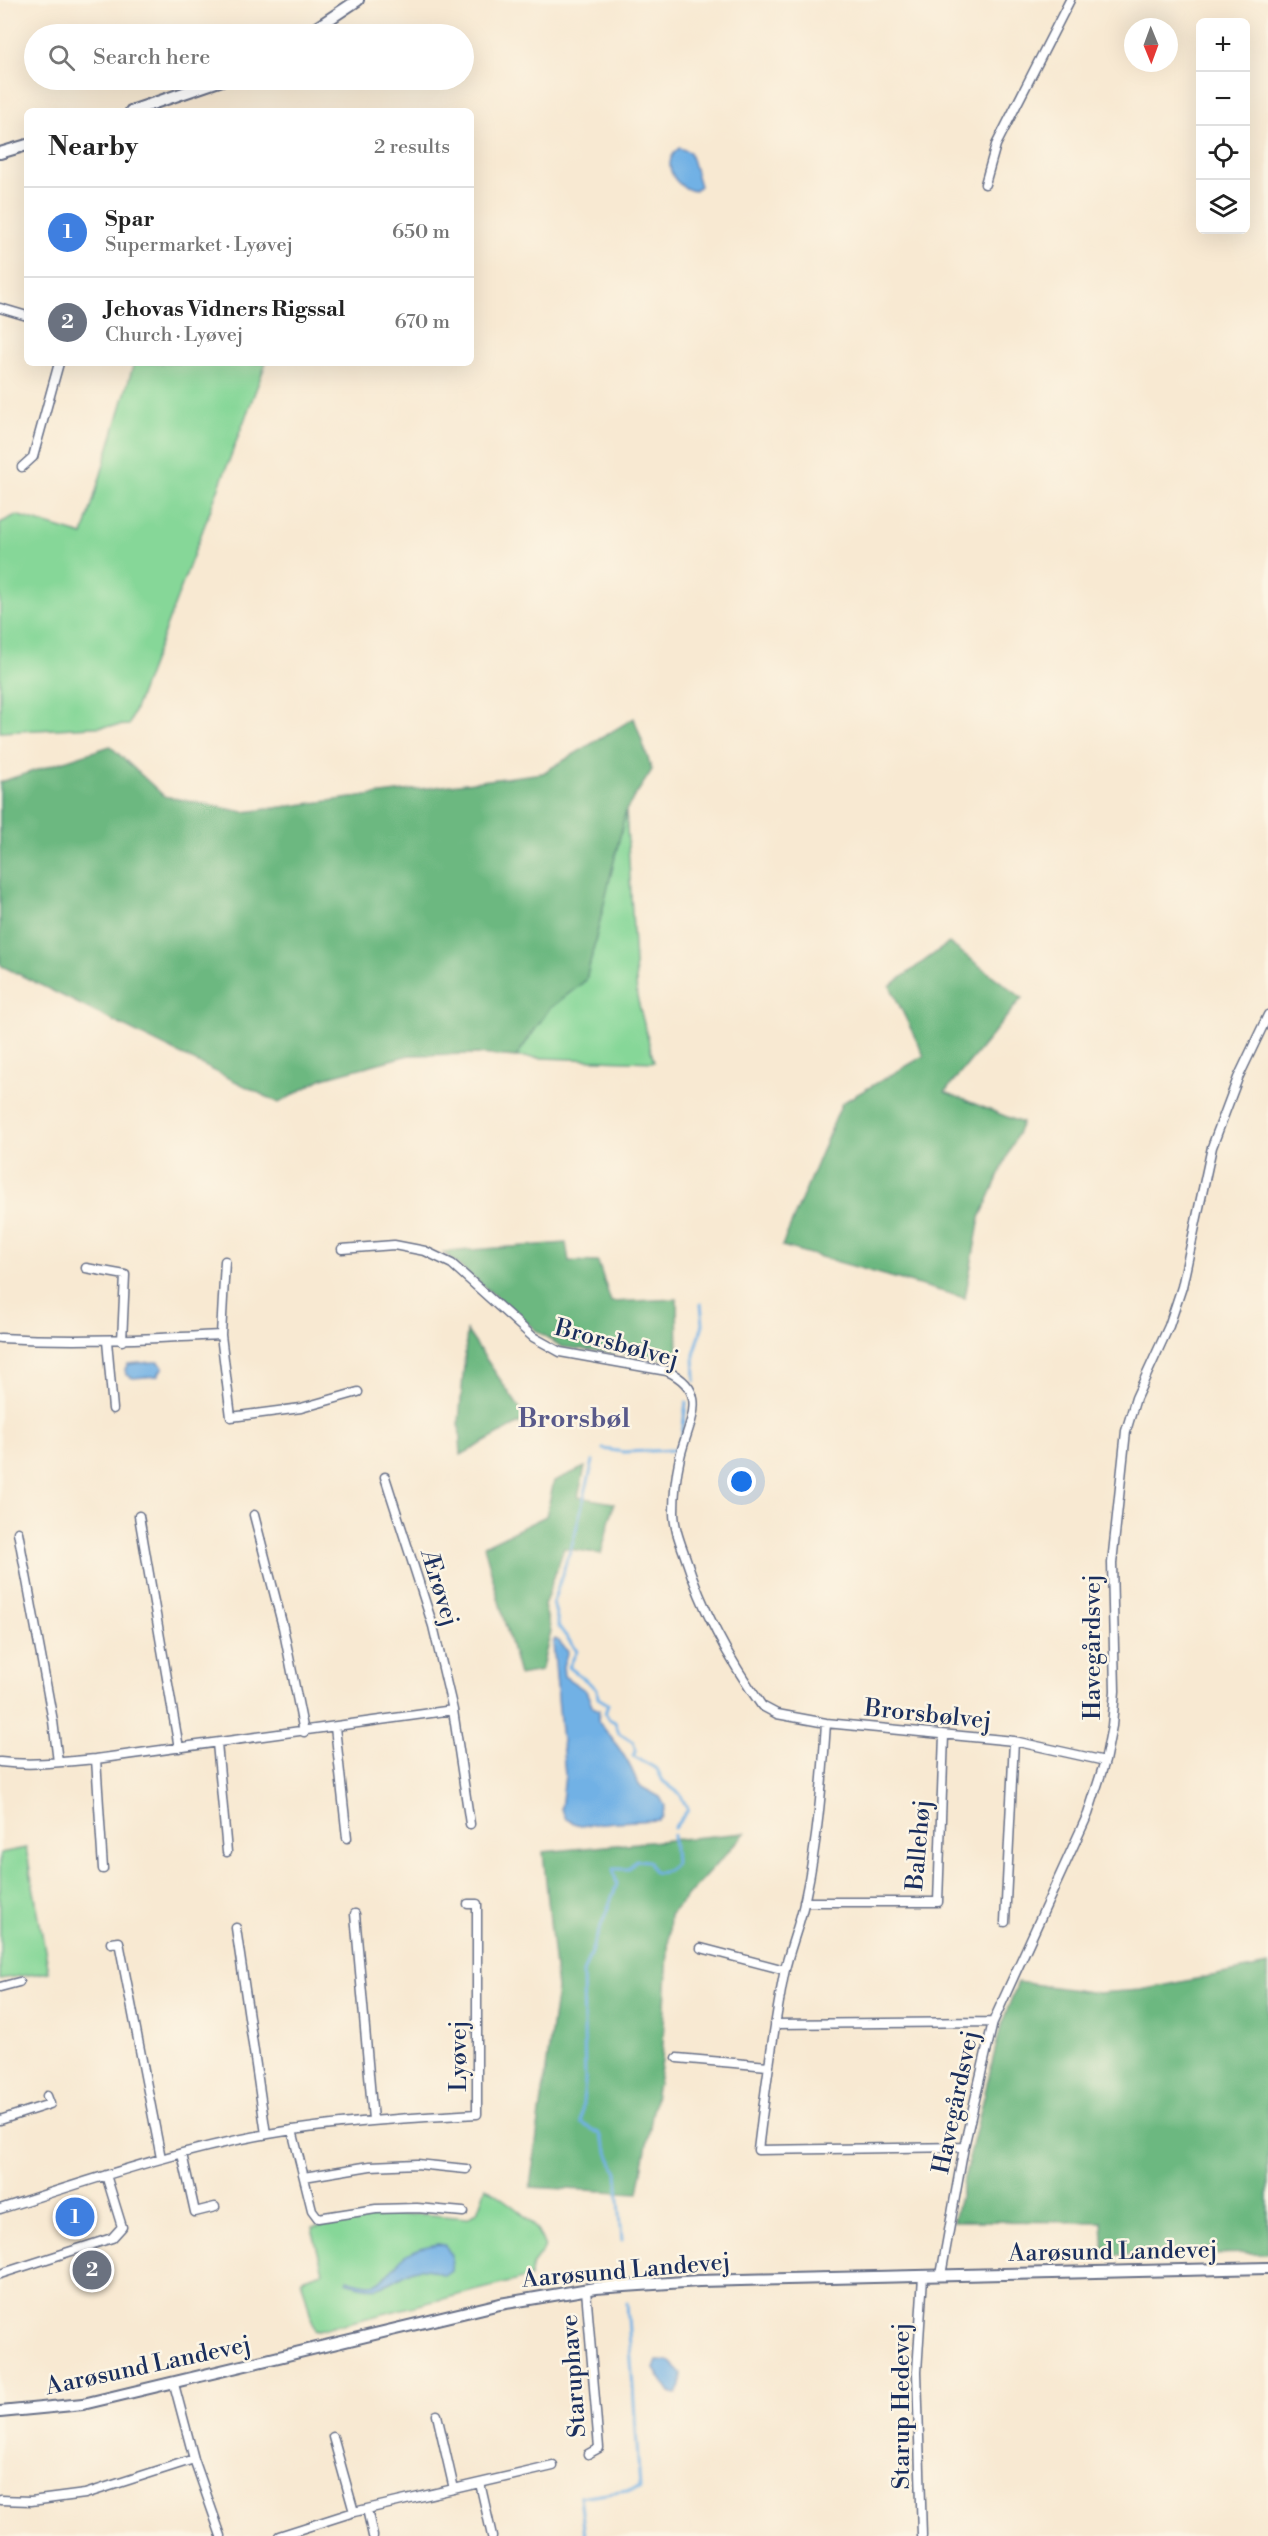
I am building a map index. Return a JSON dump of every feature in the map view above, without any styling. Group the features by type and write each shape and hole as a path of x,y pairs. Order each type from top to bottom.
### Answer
{"street":[{"path":"322,24 358,0"},
{"path":"986,184 996,145 1070,0"},
{"path":"140,108 193,90"},
{"path":"0,153 24,145"},
{"path":"0,308 24,315"},
{"path":"22,467 33,457 58,366"},
{"name":"Havegårdsvej","path":"941,2275 963,2147 993,2022 1088,1814 1105,1761 1112,1726 1115,1691 1112,1563 1126,1431 1137,1398 1169,1326 1182,1287 1212,1147 1238,1078 1268,1015"},
{"name":"Brorsbølvej","path":"342,1249 394,1245 425,1251 452,1264 532,1337 560,1352 667,1371 681,1378 691,1389 695,1406 680,1456 674,1515 678,1534 694,1585 710,1620 762,1706 777,1714 826,1723 1014,1742 1105,1761"},
{"path":"225,1261 221,1335 231,1417 301,1408 358,1392"},
{"path":"86,1268 125,1275 122,1341"},
{"path":"0,1338 122,1341 221,1335"},
{"path":"107,1341 113,1409"},
{"name":"Ærøvej","path":"385,1477 433,1626 453,1710 470,1824"},
{"path":"254,1515 283,1627 304,1731"},
{"path":"139,1516 179,1748"},
{"path":"18,1532 53,1721 58,1762"},
{"path":"0,1762 15,1764 96,1758 453,1710"},
{"path":"826,1723 821,1809 804,1902 785,1970 775,2024 758,2150 963,2147"},
{"path":"335,1727 347,1838"},
{"name":"Ballehøj","path":"804,1902 938,1902 944,1735"},
{"path":"1005,1922 1009,1883 1014,1742"},
{"path":"217,1743 227,1852"},
{"path":"96,1758 104,1869"},
{"name":"Lyøvej","path":"0,2209 160,2158 266,2134 374,2120 477,2114 477,1904 468,1904"},
{"path":"354,1914 374,2120"},
{"path":"236,1928 266,2134"},
{"path":"111,1943 119,1942 160,2158"},
{"path":"701,1948 785,1970"},
{"path":"0,1987 19,1982"},
{"path":"775,2024 993,2022"},
{"path":"677,2058 768,2066"},
{"path":"0,2120 50,2104 47,2096"},
{"path":"292,2130 312,2210 318,2218 376,2209 417,2208 463,2212"},
{"path":"182,2154 195,2212 215,2207"},
{"path":"304,2177 370,2166 417,2164 466,2169"},
{"path":"0,2274 112,2238 122,2227 106,2175"},
{"name":"Aarøsund Landevej","path":"0,2412 83,2404 174,2384 459,2313 586,2290 699,2281 1268,2268"},
{"name":"Starup Hedevej","path":"922,2536 917,2372 923,2276"},
{"name":"Staruphave","path":"586,2290 598,2448 588,2454"},
{"path":"174,2384 194,2459 221,2536"},
{"path":"437,2415 454,2489"},
{"path":"333,2437 354,2512"},
{"path":"0,2500 31,2501 85,2494 194,2459"},
{"path":"279,2536 354,2512 553,2466"},
{"path":"480,2483 492,2536"},
{"path":"367,2509 373,2536"}],"green space":[{"path":"133,366 265,366 129,725 0,732 0,523 16,515 83,535"},
{"path":"634,718 652,770 626,810 586,980 549,1009 516,1057 478,1054 409,1055 323,1078 279,1103 0,965 0,782 110,746 164,796 244,812 543,773"},
{"path":"626,810 637,997 654,1062 516,1057 549,1009 586,980"},
{"path":"949,943 1022,998 945,1092 1022,1123 980,1218 965,1298 782,1246 842,1103 924,1056 890,986"},
{"path":"566,1243 569,1261 598,1262 611,1302 677,1299 678,1360 562,1347 538,1332 443,1252"},
{"path":"467,1331 527,1419 461,1455 459,1422"},
{"path":"585,1467 578,1497 614,1503 601,1554 564,1548 544,1606 551,1631 541,1671 519,1675 484,1546 546,1516 554,1481"},
{"path":"745,1833 670,1915 662,2061 638,2193 530,2187 557,1989 543,1852"},
{"path":"26,1848 49,1972 0,1979 0,1853"},
{"path":"1268,1965 1268,2253 1104,2255 1102,2222 954,2221 1001,2026 1018,1982 1098,1993 1141,1990"},
{"path":"486,2187 529,2220 541,2237 545,2247 533,2264 530,2277 315,2331 301,2279 323,2272 312,2228 363,2217 421,2214 467,2218 477,2212"}],"water":[{"path":"679,148 690,152 700,186 694,191 681,185 672,174 671,160"},
{"path":"159,1362 163,1367 157,1376 133,1378 126,1375 125,1369 128,1364"},
{"path":"555,1639 568,1652 563,1666 564,1676 586,1691 593,1707 599,1710 598,1721 626,1759 638,1785 660,1797 665,1806 662,1817 658,1820 580,1826 566,1819 561,1809 565,1775 553,1643"},
{"path":"438,2244 445,2245 452,2256 451,2270 444,2275 432,2270 415,2269 378,2287 366,2287 346,2282 347,2279 360,2283 377,2283 406,2255"},
{"path":"657,2361 670,2362 682,2374 681,2386 677,2394 670,2393 654,2369"}],"waterway":[{"path":"695,1381 694,1355 703,1324 701,1304"},
{"path":"603,1449 624,1452 676,1450 682,1435 686,1402"},
{"path":"593,1461 573,1542 553,1602 559,1627 577,1651 569,1667 597,1689 598,1698 608,1704 605,1714 615,1722 619,1733 633,1742 636,1750 633,1756 657,1769 663,1781 680,1794 688,1810 674,1828"},
{"path":"622,2240 617,2173 600,2134 581,2123 585,2081 583,1973 617,1884 613,1869 629,1869 636,1860 648,1861 654,1872 660,1873 668,1870 675,1864 673,1835"},
{"path":"585,2536 580,2497 640,2488 627,2303"}],"place":[{"name":"Spar","path":"75,2217"},
{"name":"Jehovas Vidners Rigssal","path":"92,2270"}],"district":[{"name":"Brorsbøl","path":"574,1418"}]}
